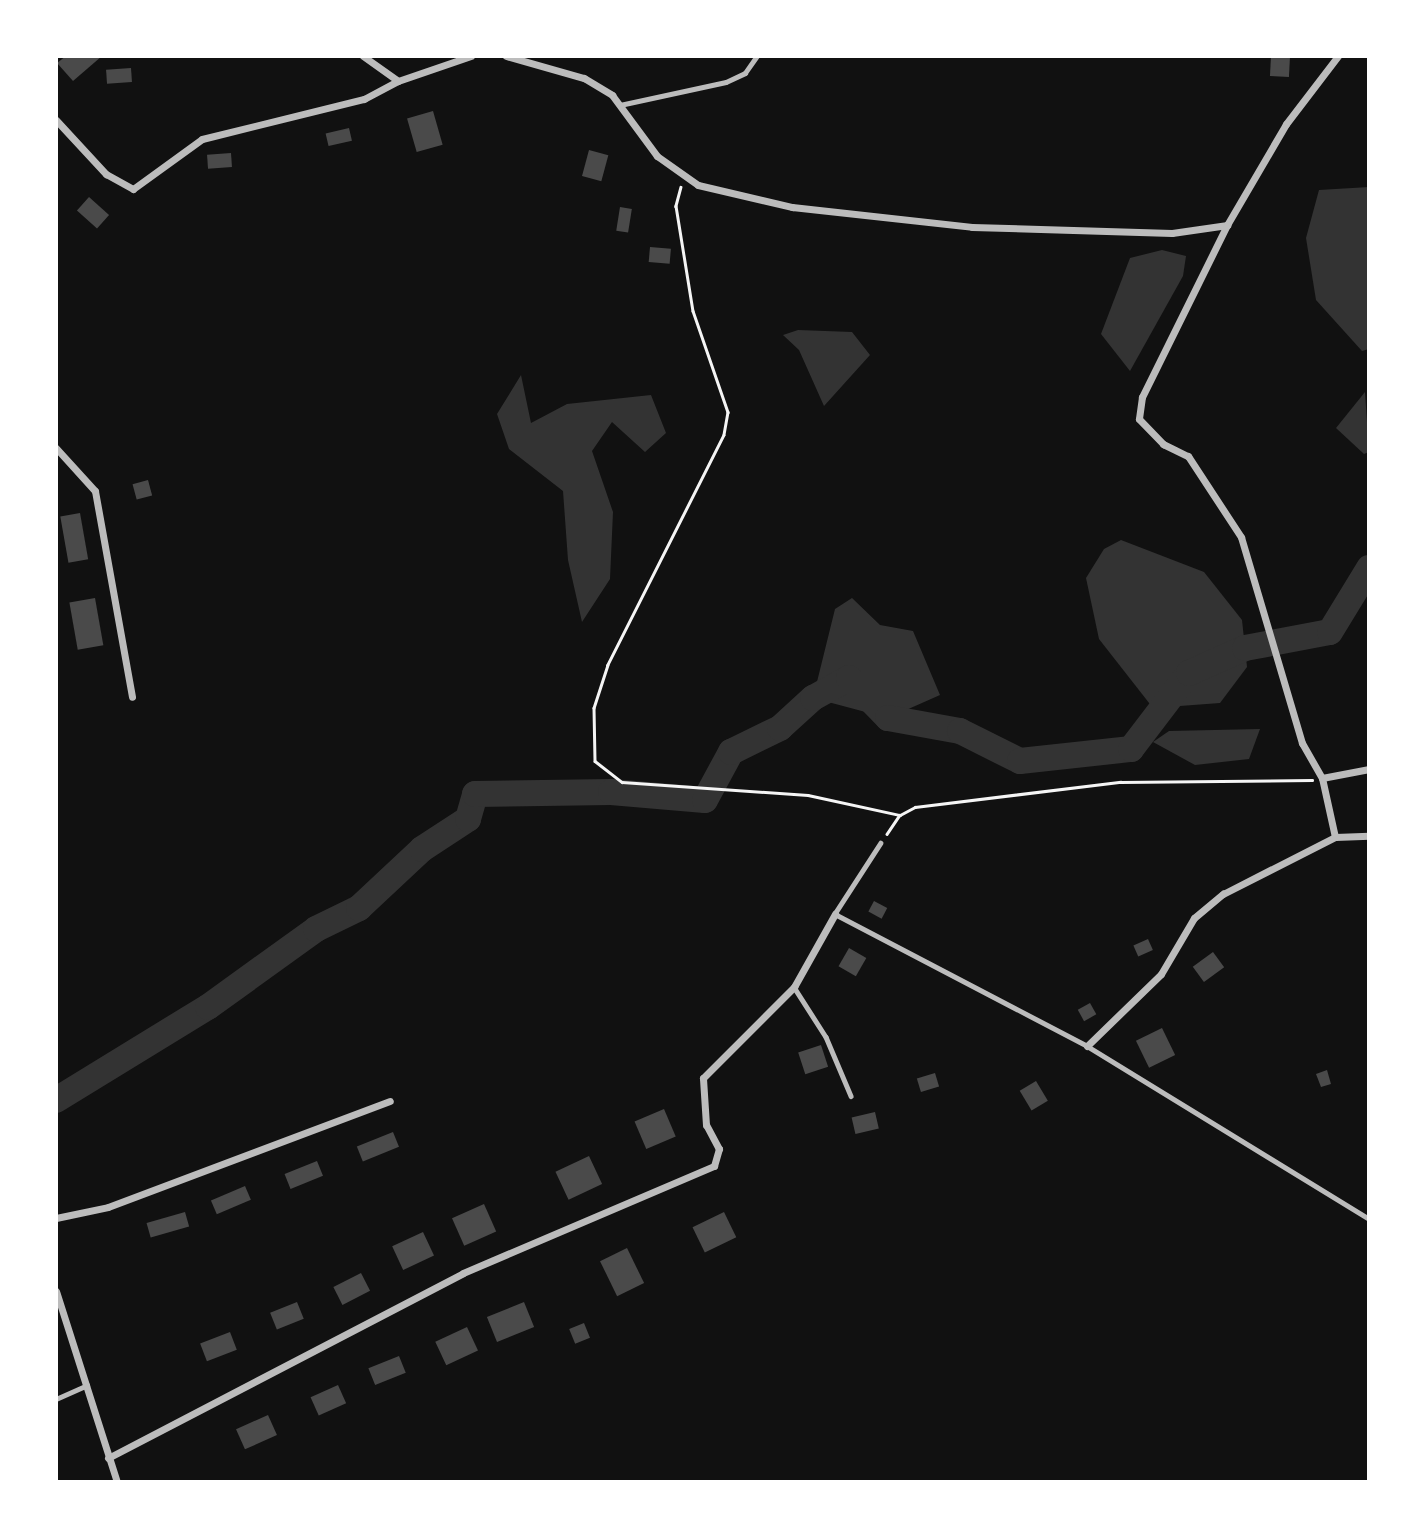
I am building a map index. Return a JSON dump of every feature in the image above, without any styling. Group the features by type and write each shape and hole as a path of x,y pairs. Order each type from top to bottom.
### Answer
{"street":[{"path":"363,56 398,80"},
{"path":"56,120 106,174 133,189 202,139 363,99 398,80 471,56"},
{"path":"506,56 584,78 620,105 657,156 685,179 792,207 972,228 1172,233 1227,225"},
{"path":"1335,838 1322,778 1302,743 1272,633 1241,537 1188,456 1139,419 1142,397 1227,225 1286,124 1338,56"},
{"path":"56,448 95,491 132,696"},
{"path":"1322,778 1369,769"},
{"path":"1087,1046 1161,974 1194,918 1223,894 1335,838 1369,836"},
{"path":"108,1458 463,1273 714,1166 719,1149 706,1125 703,1078 794,987 835,914"},
{"path":"56,1217 108,1207 390,1101"},
{"path":"56,1290 117,1482"}],"lane":[{"path":"620,105 726,82 745,73 757,56"},
{"path":"881,843 835,914 1087,1046 1369,1219"},
{"path":"794,987 826,1037 851,1096"},
{"path":"56,1399 88,1384"}],"path":[{"path":"685,179 676,206 693,311 728,412 724,435 608,664 594,708 595,761 622,782 796,794 900,815"},
{"path":"881,843 900,815 915,807 1120,782 1233,785 1322,778"}],"shaded area":[{"path":"1369,187 1369,349 1362,351 1316,300 1306,238 1319,190"},
{"path":"1162,250 1186,256 1183,276 1130,371 1101,334 1130,258"},
{"path":"798,330 852,332 870,355 824,406 799,350 783,335"},
{"path":"521,375 531,423 567,404 651,395 666,433 645,452 612,422 592,451 613,512 610,579 582,622 568,560 563,491 509,449 497,414"},
{"path":"1365,392 1369,452 1364,454 1336,428"},
{"path":"1121,540 1204,572 1242,620 1247,667 1220,703 1153,708 1099,639 1086,578 1104,549"},
{"path":"852,598 880,625 913,631 940,695 888,718 813,698 835,609"},
{"path":"1260,729 1249,759 1195,765 1153,742 1169,731"}],"building":[{"path":"66,56 102,56 73,81 57,63"},
{"path":"1271,56 1290,57 1289,77 1270,76"},
{"path":"131,68 132,82 107,84 106,70"},
{"path":"433,111 443,145 417,152 407,118"},
{"path":"349,128 352,141 329,146 326,133"},
{"path":"589,150 608,155 601,181 582,176"},
{"path":"231,153 232,167 208,169 207,155"},
{"path":"89,197 109,215 97,228 77,210"},
{"path":"620,207 632,209 628,233 616,231"},
{"path":"650,247 671,249 670,264 649,262"},
{"path":"148,480 152,495 137,500 133,484"},
{"path":"80,513 88,559 68,563 60,516"},
{"path":"95,598 103,645 78,650 69,603"},
{"path":"874,901 887,908 882,919 868,912"},
{"path":"1148,939 1153,950 1138,956 1133,946"},
{"path":"849,948 866,958 856,976 838,966"},
{"path":"1213,952 1224,967 1204,982 1193,967"},
{"path":"1090,1003 1096,1014 1084,1021 1078,1010"},
{"path":"1162,1028 1175,1055 1149,1068 1136,1041"},
{"path":"821,1045 828,1067 805,1074 798,1052"},
{"path":"1327,1070 1331,1084 1321,1087 1316,1074"},
{"path":"935,1073 939,1086 921,1092 917,1079"},
{"path":"1036,1081 1048,1101 1032,1111 1020,1091"},
{"path":"664,1109 676,1137 646,1149 635,1122"},
{"path":"875,1112 879,1129 855,1134 852,1117"},
{"path":"393,1132 399,1147 363,1161 357,1147"},
{"path":"589,1156 602,1184 569,1200 555,1172"},
{"path":"317,1161 323,1176 291,1189 285,1174"},
{"path":"245,1186 251,1200 217,1214 211,1200"},
{"path":"484,1204 496,1231 464,1246 452,1218"},
{"path":"185,1212 189,1226 151,1237 147,1223"},
{"path":"724,1212 736,1237 705,1253 693,1227"},
{"path":"423,1232 434,1256 403,1270 392,1246"},
{"path":"627,1248 644,1283 617,1296 600,1261"},
{"path":"361,1273 370,1291 342,1305 333,1287"},
{"path":"297,1302 304,1319 277,1330 270,1313"},
{"path":"524,1302 534,1327 497,1342 487,1317"},
{"path":"584,1323 590,1338 575,1344 569,1329"},
{"path":"467,1327 478,1351 446,1365 435,1342"},
{"path":"230,1332 237,1350 207,1361 200,1343"},
{"path":"399,1356 406,1373 375,1385 368,1368"},
{"path":"338,1385 346,1403 319,1415 311,1397"},
{"path":"268,1415 277,1435 245,1449 236,1429"}],"waterway":[{"path":"56,1100 208,1007 316,929 359,908 422,849 468,819 475,794 611,792 705,800 731,752 780,728 813,698 849,678 888,718 960,731 1020,761 1131,749 1189,673 1245,648 1330,632 1369,568"}]}
